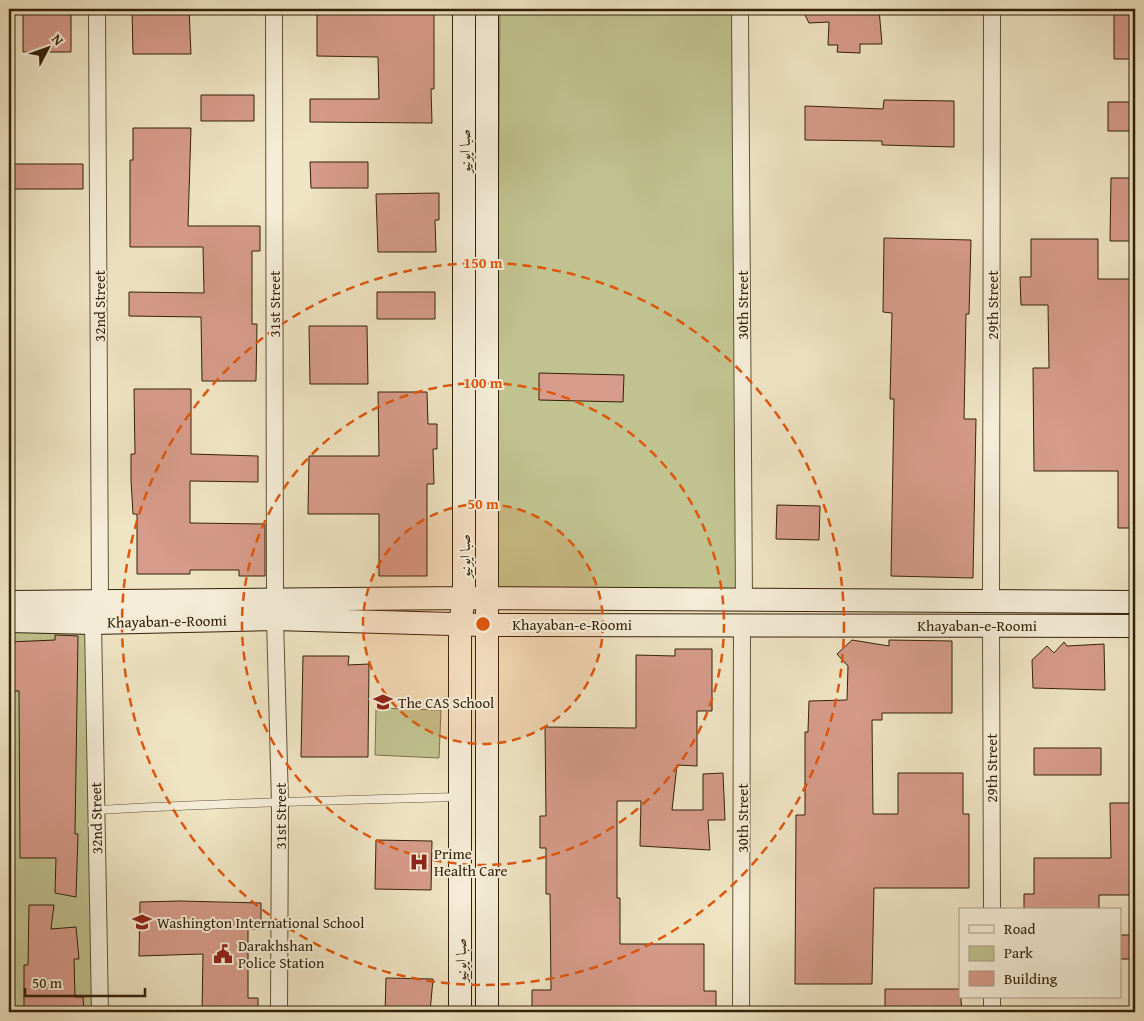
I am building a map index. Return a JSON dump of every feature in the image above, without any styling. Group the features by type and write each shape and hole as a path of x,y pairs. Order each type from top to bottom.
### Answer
{"street":[{"name":"32nd Street","path":"97,9 96,810 100,1012"},
{"name":"31st Street","path":"274,9 275,609 280,803 279,1012"},
{"name":"صبا ایونیو","path":"460,1012 453,627 464,598 464,9"},
{"name":"صبا ایونیو","path":"487,9 487,1012"},
{"name":"30th Street","path":"740,9 744,601"},
{"name":"29th Street","path":"991,602 992,9"},
{"name":"Khayaban-e-Roomi","path":"9,621 96,613 275,609 464,598 1125,602"},
{"name":"Khayaban-e-Roomi","path":"9,602 96,613"},
{"path":"1080,602 1090,611 1090,619 1084,626"},
{"path":"1125,602 1108,606 1106,614 1108,621 1125,626"},
{"name":"Khayaban-e-Roomi","path":"275,609 453,627 487,624 1125,626"},
{"name":"30th Street","path":"741,1012 742,624"},
{"name":"29th Street","path":"991,626 992,908"},
{"path":"992,998 992,1012"}],"lane":[{"path":"451,691 456,797 451,963"},
{"path":"96,810 239,802 280,803 456,797"}],"green space":[{"path":"500,9 734,9 736,593 495,593"},
{"path":"9,630 86,631 94,1012 9,1012"},
{"path":"376,708 441,710 439,758 375,755"}],"building":[{"path":"23,9 71,9 71,52 23,52"},
{"path":"132,9 189,9 191,54 133,54"},
{"path":"317,9 434,9 434,89 431,89 432,123 310,122 310,99 379,99 378,57 317,56"},
{"path":"802,9 879,9 882,44 860,44 860,53 837,52 838,45 828,45 829,22 809,23"},
{"path":"1114,9 1135,9 1135,59 1114,59"},
{"path":"201,95 254,95 254,121 201,121"},
{"path":"884,100 954,101 954,147 882,145 882,141 805,140 805,106 883,109"},
{"path":"1108,102 1135,102 1135,131 1108,131"},
{"path":"133,128 191,128 188,226 260,226 260,251 252,251 252,324 257,324 256,381 202,381 201,317 129,316 129,292 204,293 203,247 130,247 130,160 133,160"},
{"path":"310,162 368,162 368,188 311,188"},
{"path":"9,164 83,164 83,189 9,189"},
{"path":"1111,178 1135,178 1135,241 1110,241"},
{"path":"439,193 439,220 435,220 436,252 378,252 376,194"},
{"path":"884,238 971,240 969,314 966,314 964,419 976,419 973,578 891,576 894,399 890,399 892,313 883,312"},
{"path":"1031,239 1098,239 1098,279 1135,279 1135,528 1118,528 1118,471 1034,471 1033,368 1049,368 1048,305 1021,305 1020,277 1031,277"},
{"path":"377,292 435,292 435,319 377,319"},
{"path":"309,326 367,326 368,384 310,384"},
{"path":"539,373 624,375 623,402 539,400"},
{"path":"134,389 191,389 191,454 258,456 258,482 190,481 190,523 265,524 265,576 239,576 239,570 190,570 190,574 137,574 137,514 133,514 131,480 131,454 135,454"},
{"path":"378,392 427,392 428,424 437,424 437,449 433,449 434,484 427,484 427,576 379,576 379,514 308,514 309,456 379,456"},
{"path":"777,505 820,506 819,540 776,539"},
{"path":"55,635 78,636 75,834 78,834 76,897 55,893 56,858 20,858 19,691 9,691 9,642 55,640"},
{"path":"852,640 889,646 889,640 952,641 952,713 882,713 882,720 872,720 873,814 898,814 898,773 963,773 963,814 969,814 969,888 874,888 872,984 795,984 796,815 805,815 805,732 808,732 809,701 847,700 848,666 837,654"},
{"path":"1064,642 1067,646 1104,644 1105,690 1033,688 1032,660 1047,646 1054,653"},
{"path":"675,649 712,649 712,711 697,711 697,766 677,765 672,810 703,810 703,774 723,773 725,820 708,820 710,850 640,846 641,801 617,801 617,898 620,898 620,944 704,944 704,991 716,991 716,1012 532,1012 532,990 551,990 550,894 546,894 546,848 540,848 540,816 546,816 545,727 636,728 636,655 675,656"},
{"path":"303,656 349,656 348,665 369,664 368,757 301,757"},
{"path":"1034,748 1101,748 1101,775 1034,775"},
{"path":"1110,803 1135,803 1135,895 1099,895 1099,908 1024,908 1024,894 1034,894 1034,858 1111,858"},
{"path":"376,840 432,841 431,890 375,889"},
{"path":"140,902 261,903 261,929 248,929 248,998 258,998 258,1012 202,1012 203,954 139,956"},
{"path":"29,905 54,905 51,929 76,927 79,959 74,959 75,997 83,997 84,1012 24,1012 24,965 28,965"},
{"path":"1122,935 1135,935 1135,959 1122,959"},
{"path":"386,978 433,979 430,1012 385,1012"},
{"path":"885,989 959,989 962,1012 885,1012"}],"place":[{"name":"The CAS School","path":"383,702"},
{"name":"Prime Health Care","path":"419,862"},
{"name":"Washington International School","path":"142,922"},
{"name":"Darakhshan Police Station","path":"223,954"}]}
